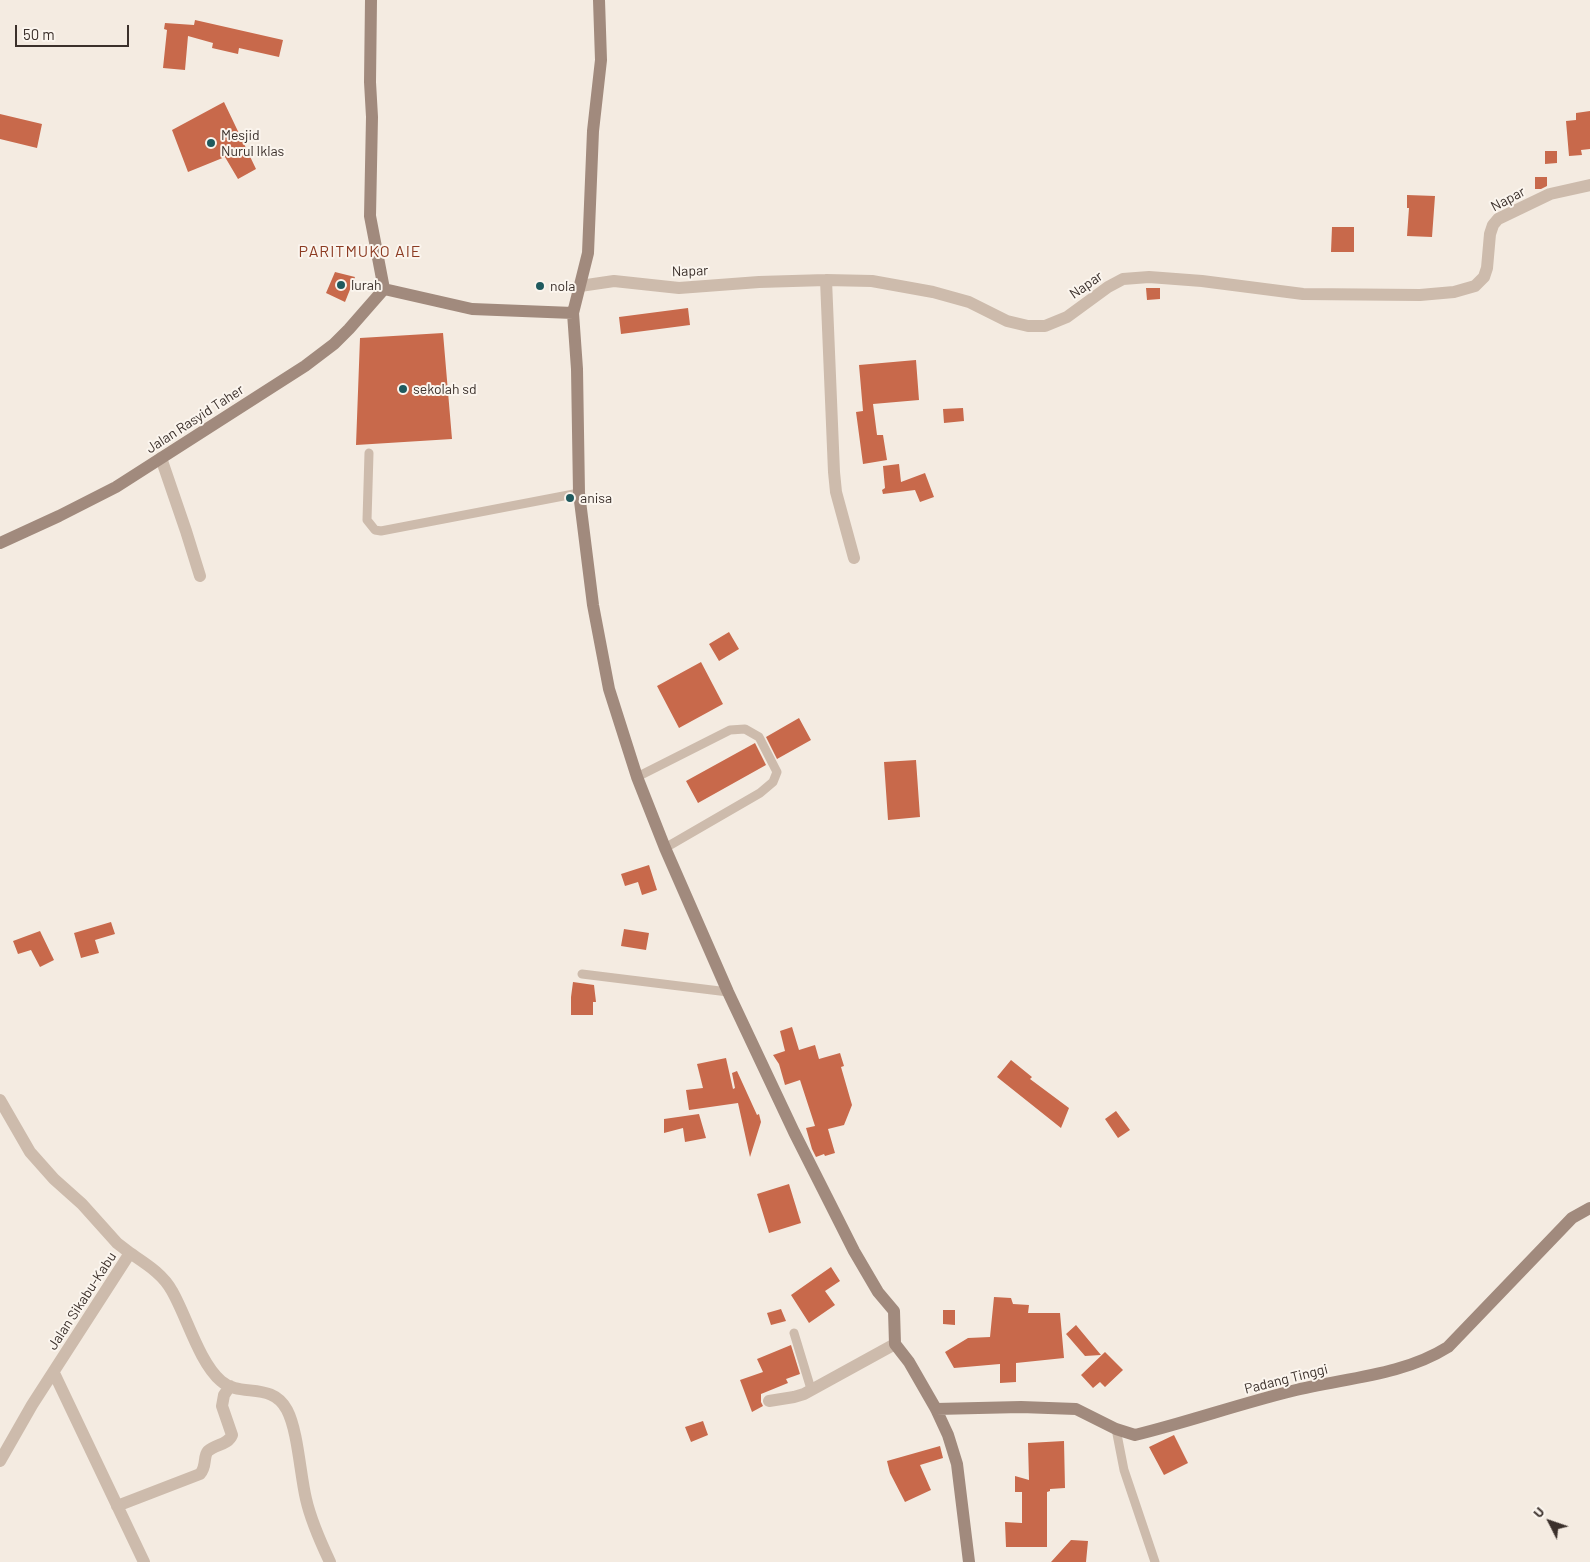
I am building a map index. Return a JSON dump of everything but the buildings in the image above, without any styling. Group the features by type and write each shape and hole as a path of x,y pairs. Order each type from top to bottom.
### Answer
{"street":[{"path":"372,0 370,216 384,289 472,309 573,313"},
{"path":"599,0 600,60 593,131 588,254 573,313 577,369 576,413 579,493 593,605 609,689 637,777 665,848 728,992 794,1132 858,1258 878,1292 894,1311 895,1344 909,1362 936,1409 948,1435 957,1464 968,1562"},
{"name":"Napar","path":"580,286 614,281 679,288 759,282 872,281 934,292 969,302 1007,321 1028,326 1045,326 1067,317 1108,287 1123,279 1149,277 1202,281 1303,294 1420,295 1454,292 1475,286 1484,276 1487,268 1490,234 1498,219 1550,194 1590,184"},
{"path":"826,280 836,492 854,558"},
{"name":"Jalan Rasyid Taher","path":"0,543 116,486 305,366 344,334 384,289"},
{"path":"161,458 200,576"},
{"name":"Jalan Sikabu-Kabu","path":"0,1100 30,1152 82,1204 117,1243 130,1254 32,1405 0,1461"},
{"name":"Padang Tinggi","path":"936,1409 1020,1407 1076,1409 1116,1429 1135,1435 1293,1391 1407,1366 1434,1356 1448,1347 1572,1218 1590,1208"},
{"path":"130,1254 161,1276 172,1290 208,1366 222,1382 230,1386 264,1392 282,1401 291,1421 310,1517 330,1562"},
{"path":"769,1401 804,1394 895,1344"},
{"path":"54,1373 144,1562"},
{"path":"117,1506 200,1474 204,1470 208,1451 230,1440 232,1435 222,1406 222,1400 230,1386"}],"lane":[{"path":"369,453 367,520 375,530 381,531 579,493"},
{"path":"637,777 730,730 746,730 759,737 778,772 773,782 760,793 665,848"},
{"path":"582,974 728,992"},
{"path":"794,1333 811,1389"},
{"path":"1116,1429 1124,1470 1156,1562"}],"place":[{"name":"Mesjid Nurul Iklas","path":"211,143"},
{"name":"lurah","path":"341,285"},
{"name":"nola","path":"540,286"},
{"name":"sekolah sd","path":"403,389"},
{"name":"anisa","path":"570,498"}],"district":[{"name":"PARITMUKO AIE","path":"360,252"}]}
